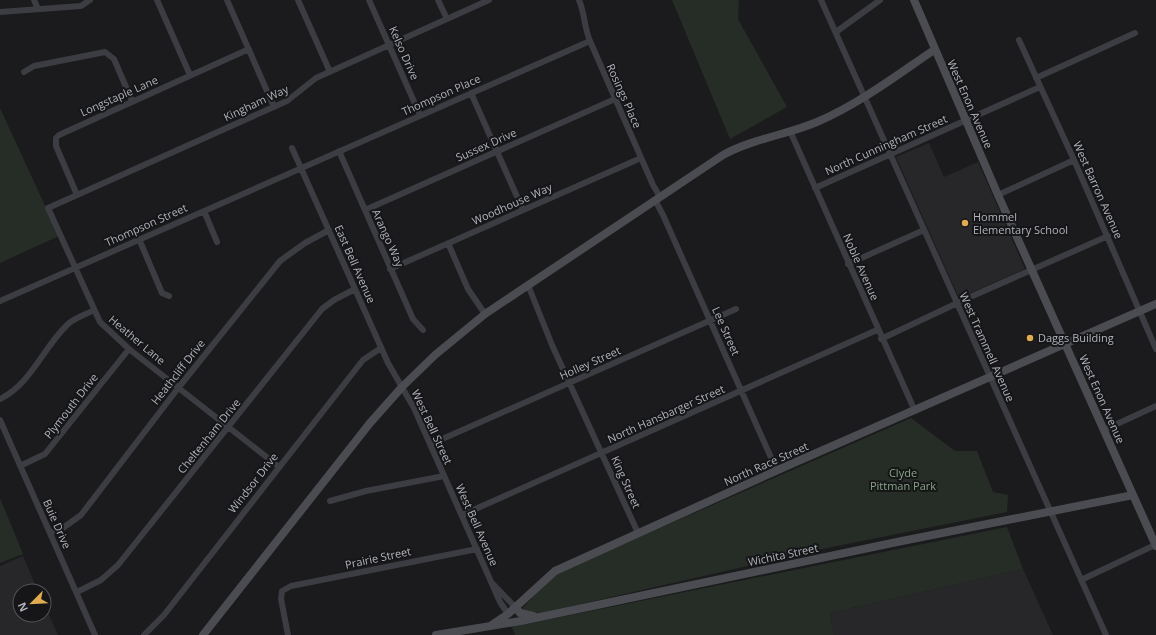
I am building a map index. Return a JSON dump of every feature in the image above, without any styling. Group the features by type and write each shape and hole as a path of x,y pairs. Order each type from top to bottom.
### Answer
{"street":[{"path":"34,0 38,9"},
{"path":"0,12 80,6 90,0"},
{"path":"157,0 190,75"},
{"path":"227,0 274,107"},
{"path":"298,0 330,72"},
{"name":"Kelso Drive","path":"369,0 420,115"},
{"path":"438,0 447,19"},
{"name":"Kingham Way","path":"48,208 274,107 293,98 310,82 330,72 489,0"},
{"name":"Rosings Place","path":"579,0 585,16 590,41 657,198"},
{"name":"West Trammell Avenue","path":"821,0 1106,635"},
{"path":"836,32 880,0"},
{"name":"West Enon Avenue","path":"914,0 934,50 998,195 1156,546"},
{"path":"1036,78 1135,33"},
{"name":"West Barron Avenue","path":"1019,40 1108,236 1156,349"},
{"name":"Thompson Place","path":"301,167 590,41"},
{"name":"Longstaple Lane","path":"77,195 56,146 56,138 62,132 248,49"},
{"path":"203,635 370,423 402,387 435,355 485,314 657,198 736,148 790,131 832,115 934,50"},
{"path":"24,72 34,66 105,52 114,59 132,101"},
{"name":"North Cunningham Street","path":"815,188 1040,87"},
{"path":"471,93 523,210"},
{"name":"Sussex Drive","path":"365,210 615,99"},
{"name":"Noble Avenue","path":"790,131 881,339 915,411"},
{"name":"East Bell Avenue","path":"292,148 381,348 402,387"},
{"name":"Arango Way","path":"339,151 413,319 423,330"},
{"name":"Woodhouse Way","path":"390,268 641,158"},
{"path":"998,195 1074,160"},
{"name":"Thompson Street","path":"0,301 301,167"},
{"name":"Lee Street","path":"657,198 663,215 777,471"},
{"name":"Heather Lane","path":"48,208 100,322 129,349 278,466"},
{"path":"204,211 217,242"},
{"name":"Heathcliff Drive","path":"50,533 70,524 81,515 178,387 280,261 299,246 329,230"},
{"path":"848,264 924,230"},
{"path":"881,339 957,303 1108,236"},
{"path":"139,239 157,284 162,293 169,296"},
{"path":"448,243 468,289 485,314"},
{"name":"King Street","path":"528,285 638,533"},
{"name":"Cheltenham Drive","path":"76,592 101,580 118,565 322,309 334,300 355,289"},
{"name":"North Race Street","path":"490,626 516,608 555,571 777,471 1156,304"},
{"name":"Holley Street","path":"431,444 736,309"},
{"path":"0,399 23,382 54,339 68,324 94,310"},
{"name":"North Hansbarger Street","path":"462,515 878,330"},
{"name":"Windsor Drive","path":"144,635 164,615 278,466 363,360 381,348"},
{"name":"Plymouth Drive","path":"20,466 41,457 49,450 129,349"},
{"name":"West Bell Street","path":"402,387 431,444 444,476"},
{"path":"1104,430 1156,406"},
{"name":"Buie Drive","path":"0,420 95,635"},
{"path":"330,501 366,491 444,476"},
{"name":"West Bell Avenue","path":"444,476 500,602 508,614"},
{"name":"Wichita Street","path":"436,635 520,621 889,543 1133,495"},
{"path":"1081,580 1156,546"},
{"name":"Prairie Street","path":"288,635 281,599 282,591 284,589 291,586 386,566 477,549"},
{"name":"West Bell Avenue","path":"491,582 516,608"},
{"path":"516,608 520,613 540,616"},
{"path":"508,614 520,621"}],"shaded area":[{"name":"Hommel Elementary School","path":"929,143 944,177 978,162 1025,269 959,298 896,157"},
{"path":"23,556 35,583 12,583 12,623 52,623 52,622 58,635 0,635 0,566"},
{"path":"1023,569 1053,635 834,635 830,613"}],"green space":[{"path":"672,0 739,0 738,19 787,107 730,139"},
{"path":"0,108 59,236 0,263"},
{"name":"Clyde Pittman Park","path":"911,418 955,451 977,451 993,492 1008,495 1007,512 827,548 537,614 525,612 522,609 549,579 560,572"},
{"path":"0,498 23,554 0,563"},
{"path":"1007,527 1023,569 830,613 834,635 515,635 512,627"}],"place":[{"name":"Hommel Elementary School","path":"965,223"},
{"name":"Daggs Building","path":"1030,338"}]}
